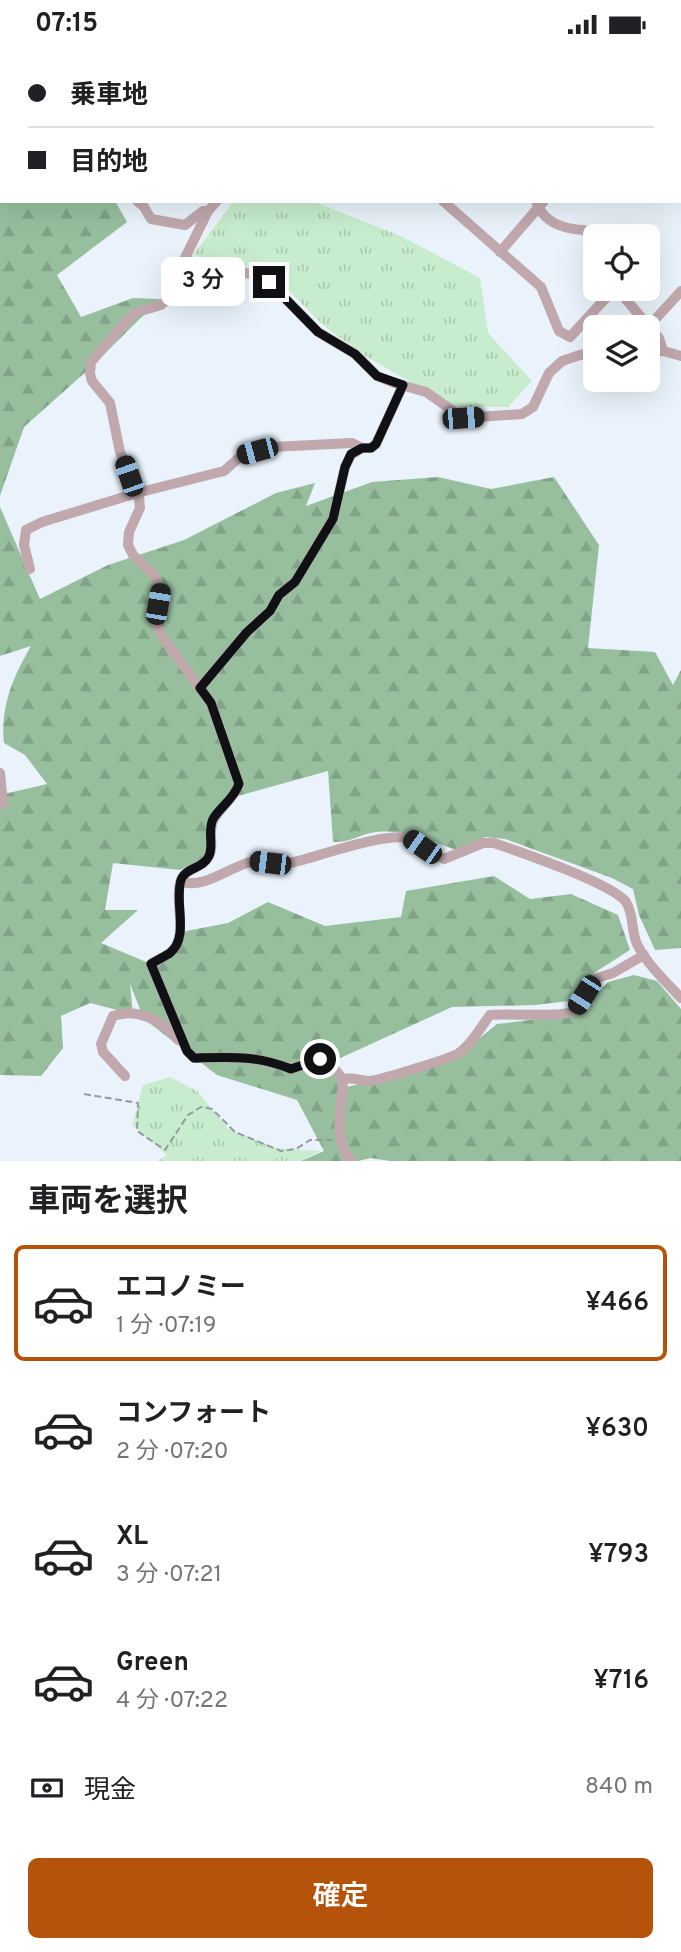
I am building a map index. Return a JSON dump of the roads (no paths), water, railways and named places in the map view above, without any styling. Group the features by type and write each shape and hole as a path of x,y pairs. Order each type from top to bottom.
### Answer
{"street":[{"path":"140,203 151,219 157,222 185,225 203,211 208,211"},
{"path":"187,1051 151,964 171,952 179,941 181,882 185,873 204,864 211,854 210,829 213,819 234,796 239,784 211,703 161,635 155,618 160,589 155,576 133,555 128,545 130,532 140,508 137,493 120,452 110,403 92,381 91,362 134,313 161,305 168,299 208,211 215,203"},
{"path":"445,203 541,288 559,331 570,337 604,301"},
{"path":"500,252 539,203 555,225 568,230 583,230"},
{"path":"184,260 255,275 269,282 318,332 355,354 377,376 426,392 463,418 522,414 533,407 549,373 562,362 583,355"},
{"path":"659,315 681,291"},
{"path":"627,301 639,315"},
{"path":"660,341 663,351"},
{"path":"660,351 681,356"},
{"path":"30,569 24,545 26,530 42,522 137,493 224,471 241,456 272,447 352,443 362,448 371,448 376,444 403,385"},
{"path":"200,688 247,632 270,611 279,595 295,582 333,519 345,467 351,454 362,448"},
{"path":"0,773 3,804"},
{"path":"181,882 188,884 208,880 254,861 287,864 337,848 392,839 410,838 444,859 483,843 494,843 562,868 617,894 629,909 636,941 644,955 681,998"},
{"path":"344,1079 353,1077 370,1081 426,1063 436,1063 460,1053 490,1015 566,1015 575,1010 594,979 613,973 644,955"},
{"path":"125,1076 103,1052 101,1044 113,1016 123,1012 153,1019 169,1028 194,1058 249,1057 269,1060 291,1069 320,1059 331,1065 344,1079 339,1132 341,1147 351,1161"}]}
